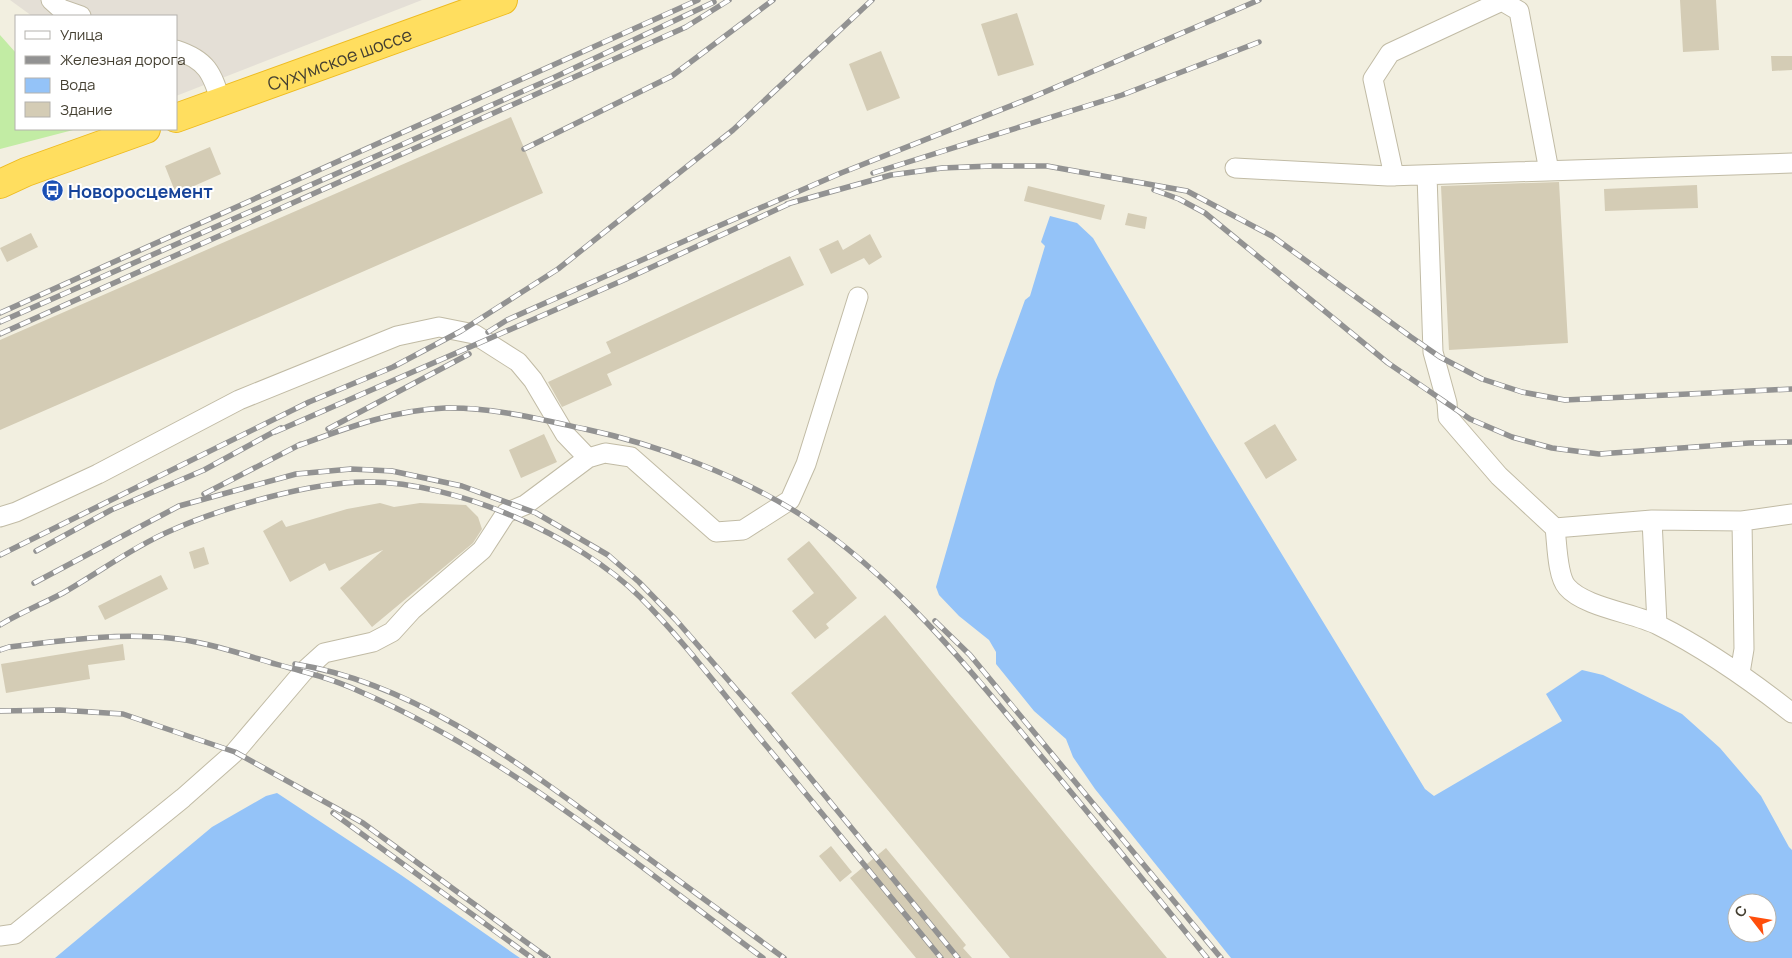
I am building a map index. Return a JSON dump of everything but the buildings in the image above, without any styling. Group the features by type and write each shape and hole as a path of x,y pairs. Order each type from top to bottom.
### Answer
{"highway":[{"name":"Сухумское шоссе","path":"178,117 503,0"},
{"path":"0,184 26,172 143,130"}],"street":[{"path":"51,0 61,10 78,15"},
{"path":"1394,176 1373,78 1390,53 1502,2 1519,11 1549,171"},
{"path":"178,51 192,55 212,74 221,102"},
{"path":"1235,168 1394,176 1792,163"},
{"path":"1427,175 1433,352 1447,403 1448,418 1499,476 1555,528 1561,571 1566,586 1581,598 1657,624 1740,673 1792,713"},
{"path":"0,936 15,934 182,798 235,752 303,672 324,653 373,642 392,632 412,610 482,550 506,514 525,505 588,458 604,453 631,457 716,532 743,530 790,500 806,464 858,297"},
{"path":"0,517 16,512 98,474 239,400 397,336 439,326 474,334 518,362 533,380 565,434 588,458"},
{"path":"1555,528 1652,520 1742,521 1792,514"},
{"path":"1652,520 1657,624"},
{"path":"1740,673 1744,649 1742,521"}],"shaded area":[{"path":"10,0 422,0 178,95 178,15 31,15"}],"green space":[{"path":"0,35 15,52 15,130 73,130 0,149"}],"water":[{"path":"1050,216 1077,223 1093,238 1211,438 1425,789 1434,796 1562,721 1546,694 1582,670 1603,675 1682,714 1720,748 1761,796 1792,850 1792,958 1231,958 1095,789 1073,757 1066,739 1034,711 996,664 996,652 989,640 959,616 939,595 936,587 996,380 1025,300 1030,296 1045,246 1041,242"},
{"path":"277,793 401,875 520,958 55,958 212,827 266,796"}],"railway":[{"path":"0,313 698,0"},
{"path":"0,334 686,27 729,0"},
{"path":"524,149 672,76 773,0"},
{"path":"0,555 309,402 393,367 461,331 558,269 733,130 872,0"},
{"path":"488,332 507,320 841,173 1033,97 1259,0"},
{"path":"0,322 553,78 714,2"},
{"path":"873,173 1122,95 1259,42"},
{"path":"787,204 891,175 942,168 991,166 1047,166 1187,191 1272,236 1440,357 1482,379 1522,392 1565,400 1792,389"},
{"path":"1154,190 1179,199 1205,213 1388,363 1470,419 1512,437 1552,448 1599,454 1749,443 1792,442"},
{"path":"275,432 626,279 793,202"},
{"path":"328,429 469,354"},
{"path":"297,446 369,421 407,412 445,408 480,409 550,421 640,443 697,463 752,487 777,501 801,515 836,540 869,567 930,626 987,690 1207,958"},
{"path":"36,551 111,510 204,470 281,428"},
{"path":"204,494 301,444"},
{"path":"34,583 179,506 296,474 351,469 392,471 462,486 536,513 608,555 639,582 676,620 768,726 958,958"},
{"path":"0,625 63,593 156,537 191,522 267,497 321,486 369,482 403,484 439,491 477,502 550,534 584,553 640,597 692,654 941,958"},
{"path":"935,621 970,655 1221,958"},
{"path":"0,650 9,647 93,638 135,636 178,639 225,649 350,687 415,718 468,747 519,779 569,813 763,958"},
{"path":"295,664 339,674 381,688 462,728 538,778 784,958"},
{"path":"0,711 60,710 123,714 235,752 363,823 548,958"},
{"path":"333,813 532,958"}],"place":[{"name":"Новоросцемент","path":"52,191"}]}
